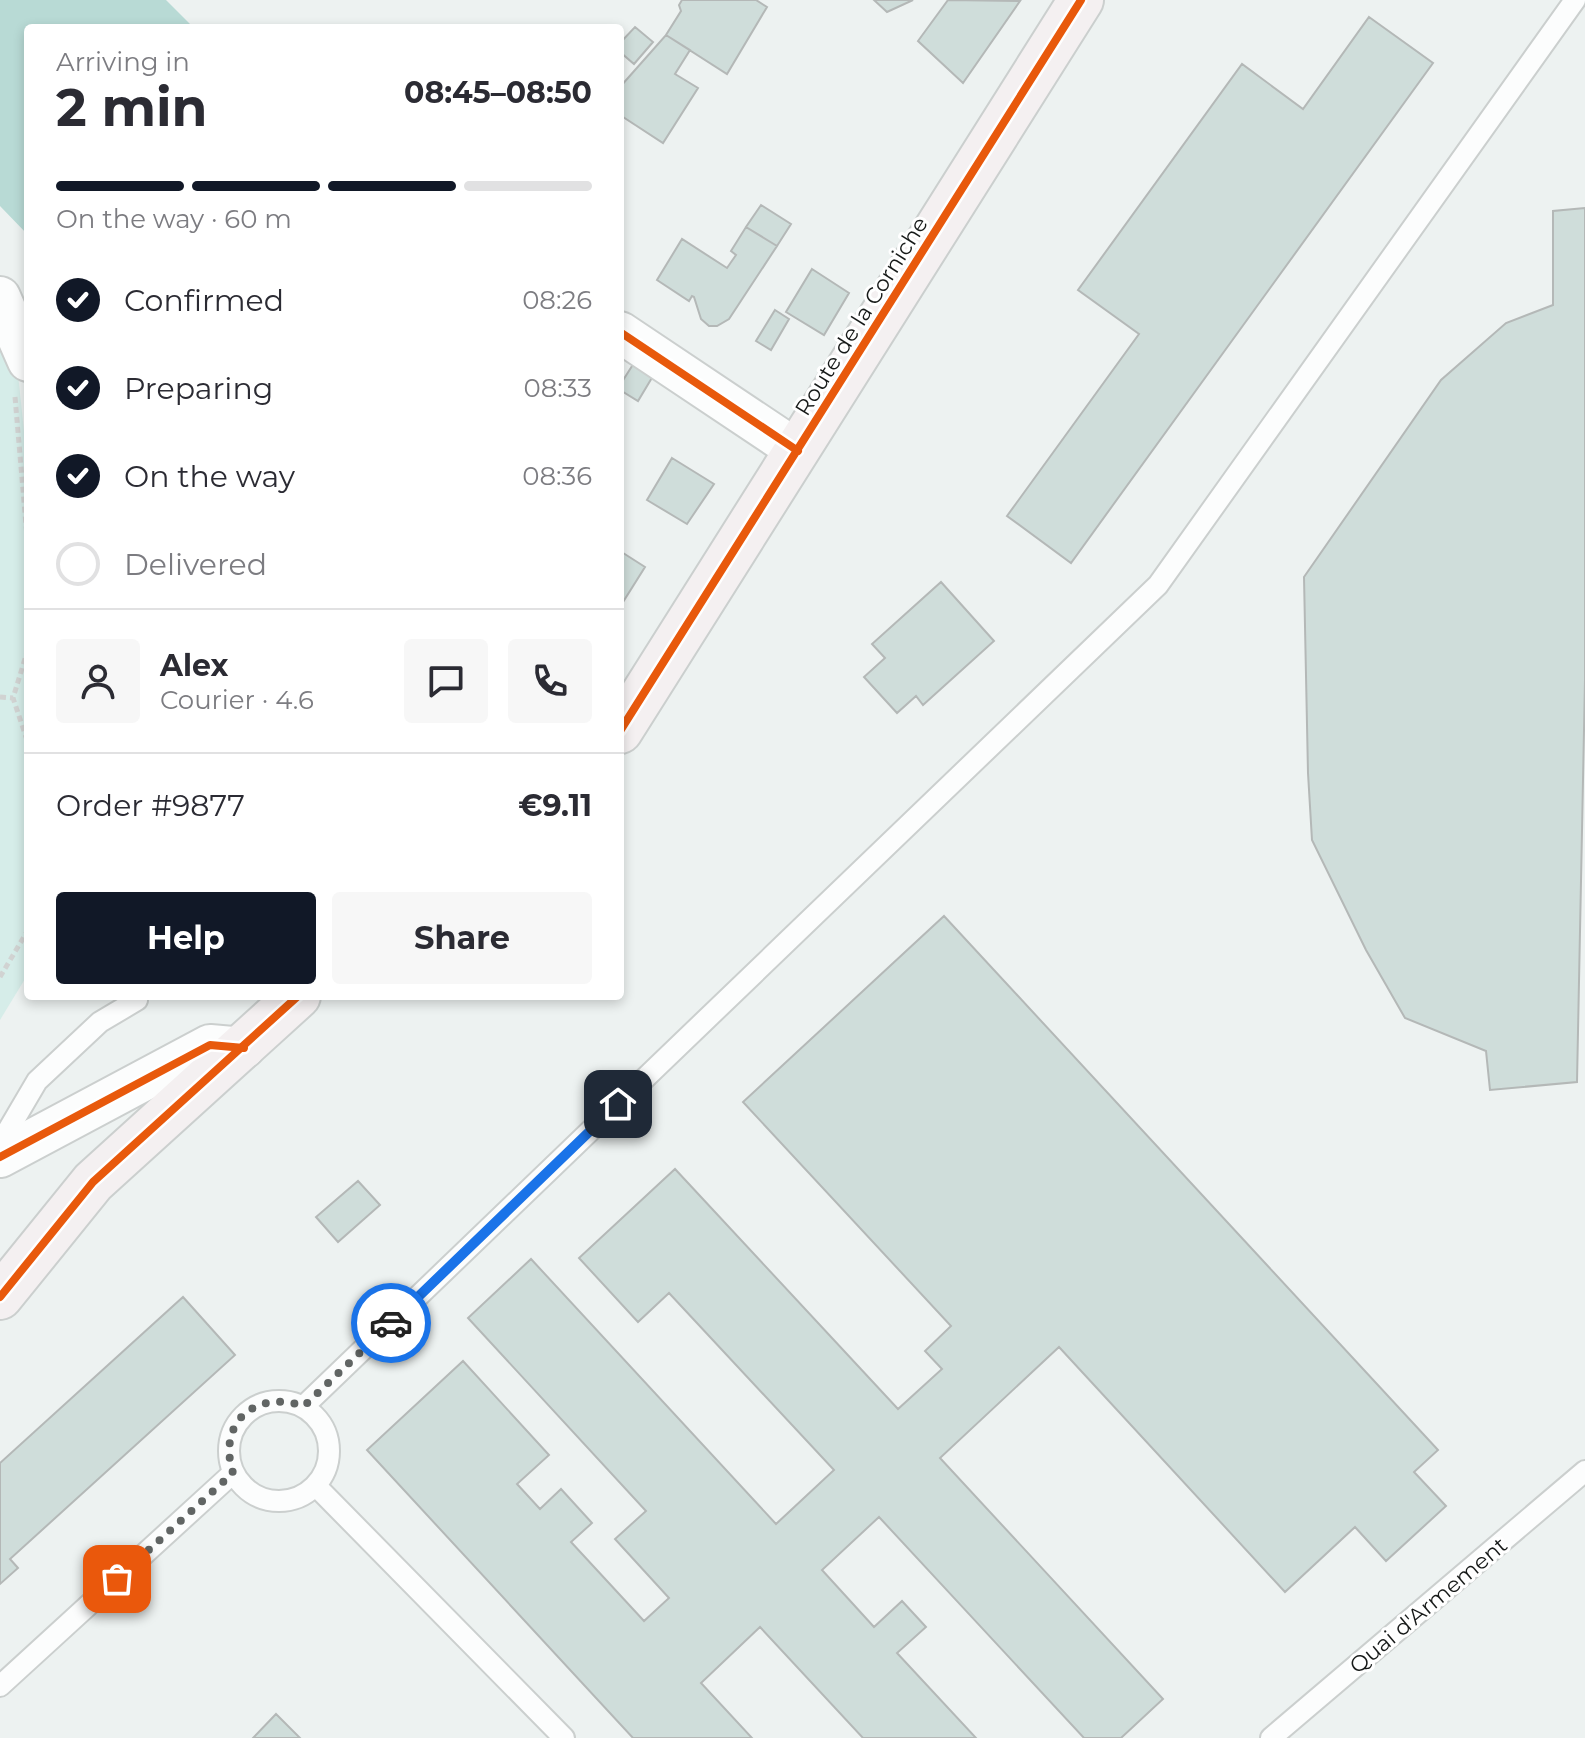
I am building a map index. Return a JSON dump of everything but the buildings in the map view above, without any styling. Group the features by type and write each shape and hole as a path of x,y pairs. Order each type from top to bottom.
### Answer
{"street":[{"name":"Route de la Corniche","path":"624,725 1081,0"},
{"path":"0,297 22,369"},
{"path":"624,335 798,451"},
{"path":"0,1297 93,1182 294,1000"},
{"path":"0,1157 210,1045 244,1048"}],"lane":[{"path":"304,1406 1158,585 1575,0"},
{"path":"0,1144 37,1081 100,1022 137,1000"},
{"path":"269,1401 287,1401 304,1406 319,1420 328,1436 330,1454 326,1471 316,1486 293,1499 275,1501 258,1497 244,1487 233,1473 229,1443 234,1426 245,1412 269,1401"},
{"name":"Quai d'Armement","path":"1271,1738 1585,1471"},
{"path":"0,1686 233,1473"},
{"path":"316,1486 564,1738"}],"path":[{"path":"22,369 24,429"},
{"path":"24,662 13,698 24,731"},
{"path":"0,697 13,698"},
{"path":"0,977 24,937"}],"green space":[{"path":"0,333 18,374 24,431 24,981 0,1020"}],"shaded area":[{"path":"0,0 166,0 190,24 24,24 24,231 0,206"}],"cycle path":[{"path":"624,725 1081,0"},
{"path":"624,335 798,451"},
{"path":"0,1297 93,1182 294,1000"},
{"path":"0,1157 210,1045 244,1048"}],"way so far":[{"path":"117,1579 233,1473 229,1443 234,1426 245,1412 269,1401 287,1401 304,1406 391,1323"}],"route":[{"path":"391,1323 618,1104"}]}
